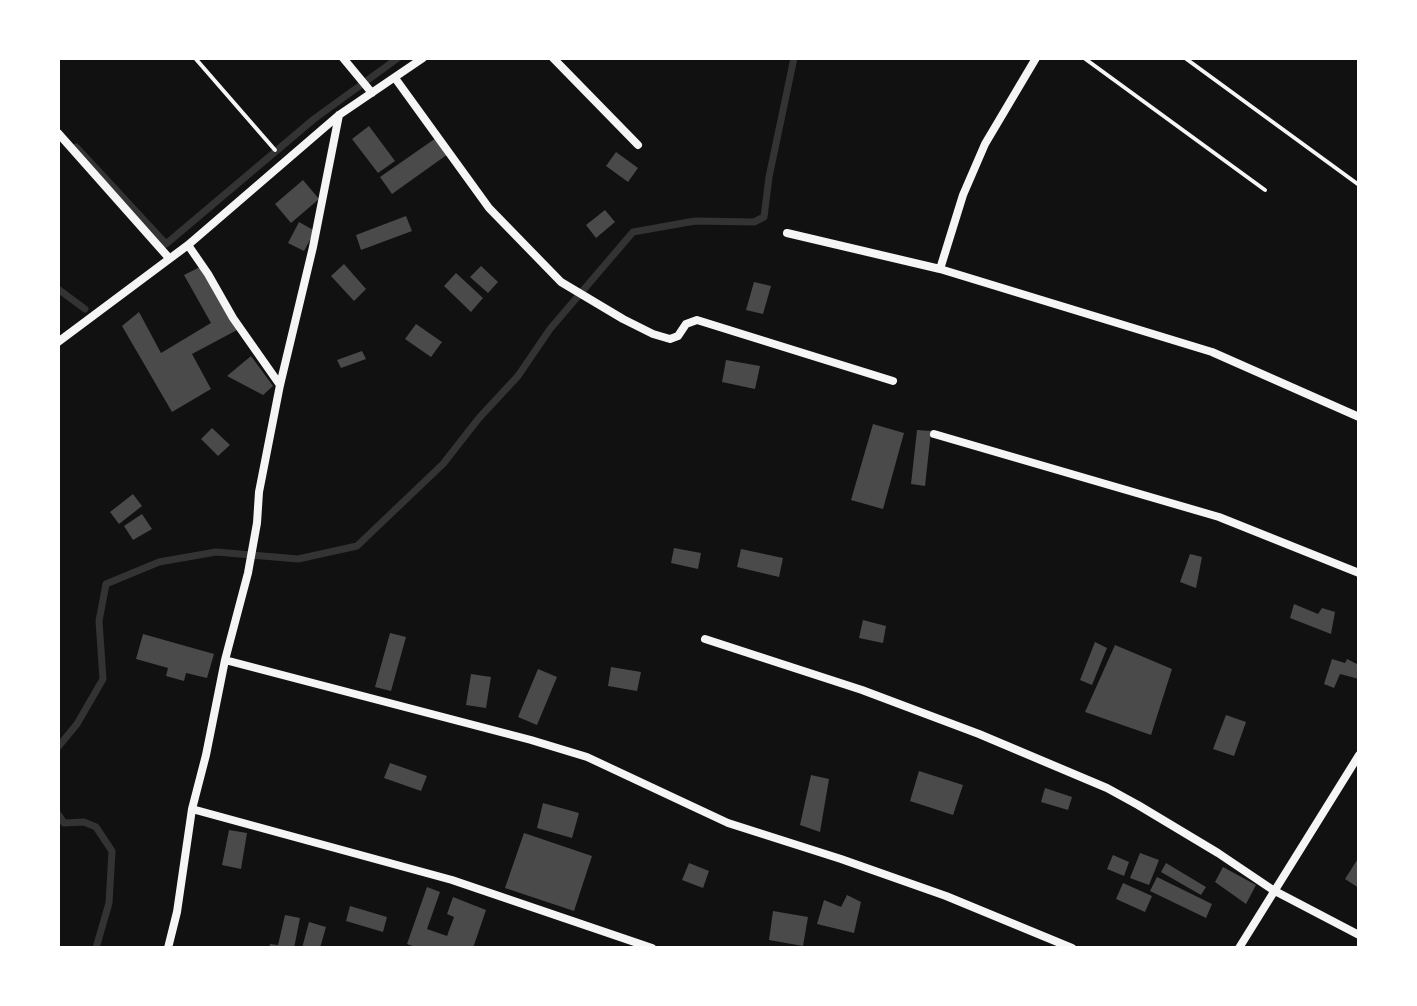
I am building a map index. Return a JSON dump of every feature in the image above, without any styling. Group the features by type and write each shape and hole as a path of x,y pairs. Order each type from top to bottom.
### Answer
{"street":[{"path":"343,58 372,93"},
{"path":"58,342 188,245 339,115 423,58"},
{"path":"553,58 638,145"},
{"path":"940,269 963,195 985,144 1036,58"},
{"path":"395,78 489,208 561,282 653,334 670,339 678,336 686,324 697,320 893,381"},
{"path":"168,948 177,912 192,809 248,573 259,492 280,385 313,247 339,115"},
{"path":"58,133 169,258"},
{"path":"787,233 940,269 1212,352 1359,417"},
{"path":"188,245 233,318 280,385"},
{"path":"934,434 1219,517 1359,573"},
{"path":"705,639 862,690 979,734 1107,788 1218,853 1273,890 1359,935"},
{"path":"225,660 587,757 728,823 946,896 1072,948"},
{"path":"1239,948 1359,755"},
{"path":"192,809 452,880 652,948"}],"path":[{"path":"195,58 286,161"},
{"path":"1084,58 1265,190"},
{"path":"1185,58 1359,185"}],"building":[{"path":"369,126 395,161 378,173 352,139"},
{"path":"436,138 448,154 392,194 380,177"},
{"path":"616,152 638,168 628,182 606,166"},
{"path":"303,180 319,199 291,223 275,204"},
{"path":"605,210 615,222 596,238 586,225"},
{"path":"406,216 412,231 361,250 356,235"},
{"path":"299,222 315,231 304,251 288,243"},
{"path":"344,264 366,289 354,301 331,276"},
{"path":"202,266 237,330 192,354 211,389 172,412 122,326 139,312 161,353 211,323 184,275"},
{"path":"481,266 498,282 488,293 470,277"},
{"path":"456,273 483,298 471,312 444,286"},
{"path":"754,282 771,286 763,314 746,310"},
{"path":"416,324 442,342 431,357 405,339"},
{"path":"362,351 366,359 341,368 337,360"},
{"path":"251,356 273,386 263,395 227,376"},
{"path":"726,360 760,366 755,389 722,382"},
{"path":"873,424 904,433 883,509 851,500"},
{"path":"212,428 230,445 218,456 201,439"},
{"path":"917,430 931,431 925,486 911,484"},
{"path":"133,494 142,506 119,524 110,512"},
{"path":"142,514 152,529 133,540 124,526"},
{"path":"674,548 701,553 698,569 671,563"},
{"path":"741,549 783,558 779,577 737,567"},
{"path":"1190,554 1202,557 1196,588 1180,582"},
{"path":"1294,604 1318,614 1322,608 1335,612 1331,634 1290,618"},
{"path":"863,620 886,626 883,643 859,638"},
{"path":"390,633 406,637 391,691 375,687"},
{"path":"143,634 214,654 207,678 186,673 184,681 166,676 168,668 136,659"},
{"path":"1095,642 1107,648 1092,685 1080,680"},
{"path":"1115,645 1172,669 1151,735 1085,712"},
{"path":"1332,659 1345,663 1347,659 1359,665 1359,679 1340,674 1334,688 1324,684"},
{"path":"611,667 641,672 637,691 608,686"},
{"path":"538,669 557,677 537,725 518,717"},
{"path":"471,674 491,677 486,708 466,705"},
{"path":"1226,715 1246,722 1234,756 1213,749"},
{"path":"390,763 427,776 421,791 384,778"},
{"path":"919,771 963,785 953,815 910,801"},
{"path":"811,775 829,779 820,832 800,825"},
{"path":"1045,788 1072,797 1068,810 1041,802"},
{"path":"543,803 579,813 572,838 537,828"},
{"path":"229,830 247,833 241,869 222,865"},
{"path":"524,833 592,856 574,911 505,888"},
{"path":"1140,853 1159,860 1149,885 1130,878"},
{"path":"1113,855 1129,862 1124,876 1107,869"},
{"path":"1359,857 1359,888 1345,879"},
{"path":"689,863 709,871 703,888 682,880"},
{"path":"1166,863 1206,887 1201,895 1161,872"},
{"path":"1223,867 1256,885 1246,904 1215,882"},
{"path":"1157,877 1212,904 1206,918 1150,891"},
{"path":"1123,883 1152,896 1145,912 1116,899"},
{"path":"427,887 440,892 427,929 447,936 454,917 447,914 453,897 486,910 473,948 418,948 407,944"},
{"path":"847,895 861,902 854,933 817,924 824,900 841,907"},
{"path":"350,906 387,917 383,932 346,921"},
{"path":"773,911 808,917 803,946 769,940"},
{"path":"285,915 300,918 294,948 269,948 270,944 278,945"},
{"path":"309,922 326,927 320,948 302,948"}],"waterway":[{"path":"76,147 166,244 314,119 398,58"},
{"path":"58,747 77,724 103,679 99,621 106,584 159,562 216,552 298,559 357,546 443,464 479,418 518,376 550,329 633,232 695,221 754,222 764,217 769,177 794,58"},
{"path":"58,289 85,309"},
{"path":"58,814 64,823 84,822 96,827 112,851 109,903 96,948"}]}
